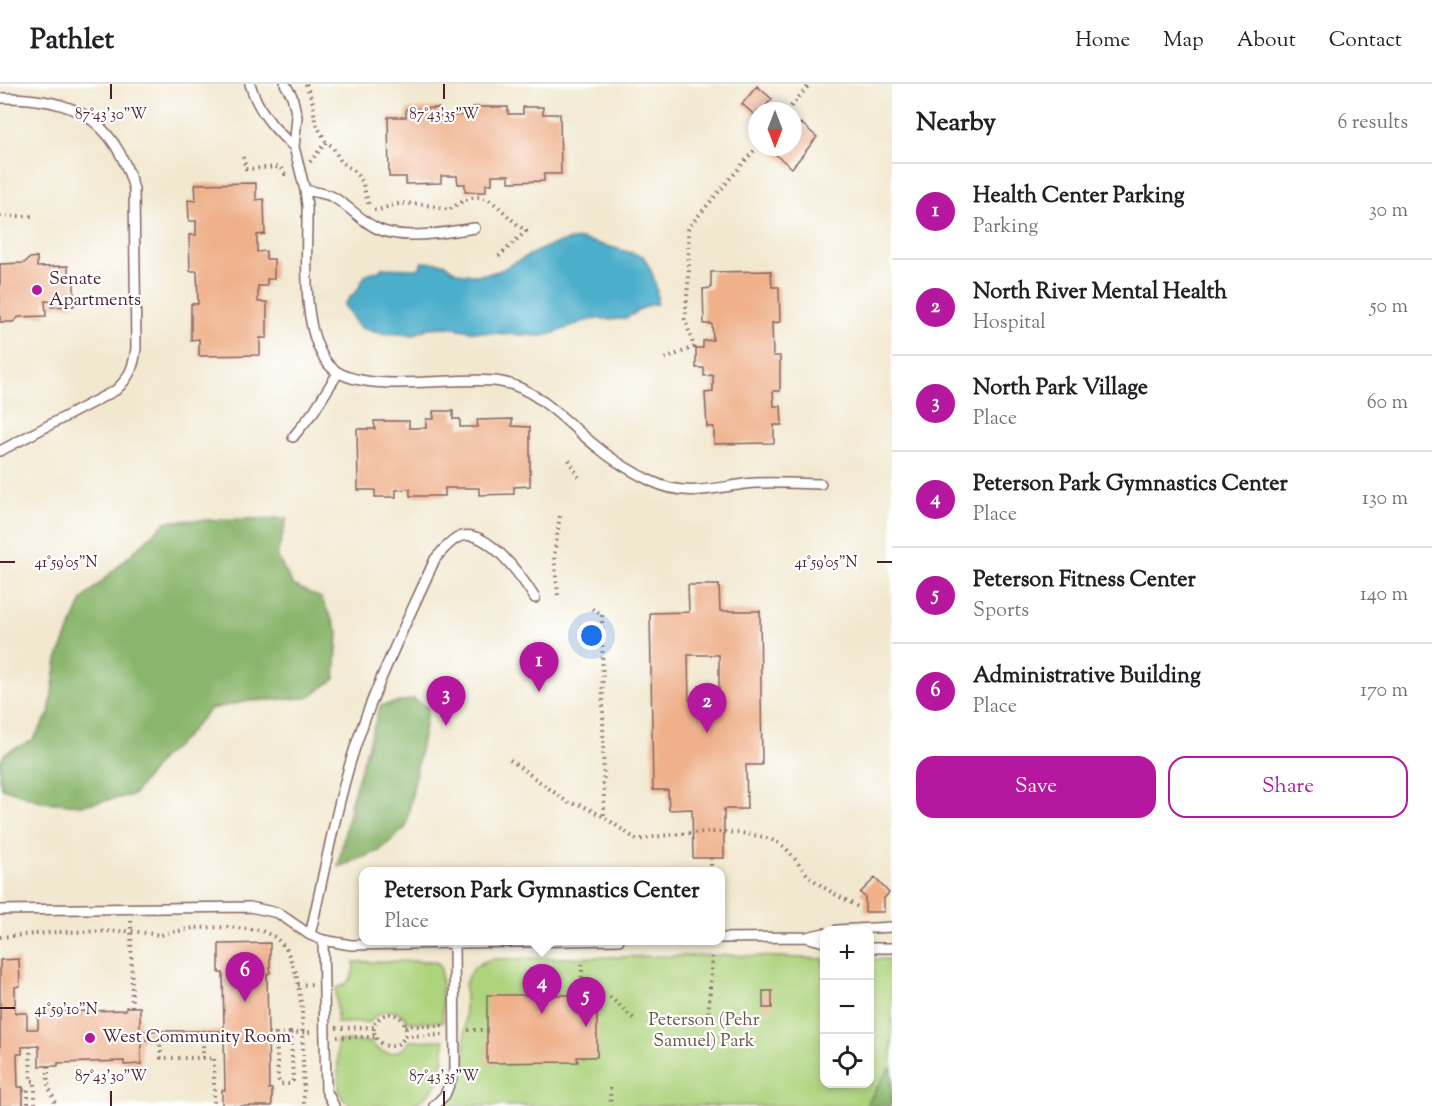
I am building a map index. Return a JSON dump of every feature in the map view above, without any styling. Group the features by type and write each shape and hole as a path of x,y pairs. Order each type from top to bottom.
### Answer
{"lane":[{"path":"250,84 264,115 273,128 294,147"},
{"path":"285,84 292,96 297,117 294,147 307,206 308,306 314,336 321,354 338,373 360,380 384,382 481,380 501,381 515,385 530,392 603,452 651,481 670,488 706,491 745,484 821,484"},
{"path":"0,98 45,99 76,110 97,124 117,148 128,169 134,189 136,348 134,365 127,380 116,390 0,451"},
{"path":"305,190 331,196 362,220 380,230 394,234 435,233 475,228"},
{"path":"293,437 314,411 338,373"},
{"path":"310,935 332,830 352,757 368,712 435,559 444,548 461,536 470,536 490,545 506,558 520,574 535,598"},
{"path":"0,910 250,907 278,914 310,935 323,940 359,945"},
{"path":"874,928 892,927"},
{"path":"725,938 807,937 820,934"},
{"path":"807,937 820,941"},
{"path":"323,940 326,1090 324,1106"},
{"path":"434,1106 446,1095 454,1070 454,945"},
{"path":"874,948 892,948"},
{"path":"326,1090 334,1106"}],"path":[{"path":"306,84 313,103 315,122 341,162 354,171 362,181 371,210 382,210 398,204 430,205 449,210 460,202 476,196 489,199 512,222 526,231 496,259"},
{"path":"795,102 810,84"},
{"path":"243,157 246,169 280,167 285,174 310,162 326,142"},
{"path":"665,359 694,347 686,319 689,274 688,228 749,156"},
{"path":"0,216 32,216"},
{"path":"569,460 579,478"},
{"path":"558,595 554,557 560,515"},
{"path":"592,609 603,615 604,817"},
{"path":"510,760 570,804 579,804 604,817 637,840 665,834 744,832 763,836 784,846 804,871 821,886 858,907"},
{"path":"711,858 711,867"},
{"path":"0,937 58,932 131,932 161,935 194,928 242,928 260,930 275,937 286,948 296,973 302,1032 304,1106"},
{"path":"131,932 132,1007"},
{"path":"708,1018 712,957"},
{"path":"582,964 582,998"},
{"path":"298,985 314,984"},
{"path":"610,997 635,1020"},
{"path":"389,1014 399,1018 405,1026 405,1036 398,1044 388,1046 379,1042 375,1037 374,1027 380,1018 389,1014"},
{"path":"405,1026 441,1025 454,1030 487,1030"},
{"path":"268,1033 325,1032 338,1027 374,1027"},
{"path":"405,1036 441,1036 454,1030"},
{"path":"325,1032 339,1038 375,1037"},
{"path":"276,1034 278,1079 280,1084 285,1085 290,1084 292,1080 291,1033"},
{"path":"203,1038 203,1058"},
{"path":"160,1039 161,1058 214,1058 214,1106"},
{"path":"30,1046 31,1081 35,1081 35,1106"},
{"path":"48,1066 48,1084 56,1106"},
{"path":"610,1088 611,1106"},
{"path":"22,1090 28,1089 28,1106"}],"green space":[{"path":"287,518 277,556 293,585 321,598 338,632 335,679 307,698 249,701 210,709 182,741 161,759 133,795 82,805 43,802 2,788 0,763 5,753 33,740 49,714 57,660 82,600 167,521"},
{"path":"414,699 428,708 406,827 379,851 338,867 351,802 380,706"},
{"name":"Peterson (Pehr Samuel) Park","path":"731,955 820,959 820,1088 874,1088 874,959 892,959 892,1106 445,1106 465,1066 465,985 474,968 491,959"},
{"path":"433,961 439,964 441,969 443,1022 409,1022 395,1011 384,1011 370,1022 337,1023 336,988 344,985 350,979 354,962"},
{"path":"444,1040 441,1077 423,1099 409,1106 352,1106 342,1098 339,1090 337,1041 370,1042 380,1050 390,1053 401,1050 410,1041"},
{"path":"889,1068 892,1071 892,1106 866,1106"}],"water":[{"path":"581,239 643,256 654,279 657,304 652,304 624,318 588,320 541,336 476,332 448,327 428,328 414,335 378,333 359,327 344,305 358,289 365,276 380,271 381,268 419,269 422,262 444,263 449,268 463,274 486,274 501,270 555,244"}],"building":[{"path":"757,86 772,99 769,102 748,102 748,109 742,104"},
{"path":"473,107 508,107 508,114 523,114 523,107 543,107 543,114 560,114 561,174 544,174 544,181 509,182 509,175 492,175 492,184 486,184 486,192 465,192 465,184 458,184 457,176 441,176 441,183 406,184 406,177 389,177 388,117 406,117 406,109 439,108 440,116 474,115"},
{"path":"802,124 817,137 802,156"},
{"path":"777,156 802,156 792,168"},
{"path":"256,183 256,200 264,199 265,234 257,235 257,252 266,251 266,259 274,259 274,279 267,279 267,286 258,286 258,302 267,302 267,338 260,338 260,355 199,356 199,339 191,340 191,304 198,304 197,271 190,271 189,235 196,235 196,221 189,221 188,200 196,201 195,184"},
{"name":"Senate Apartments","path":"37,257 37,267 68,266 68,273 74,278 74,306 51,307 50,301 45,301 46,316 19,317 13,322 0,322 0,264 24,263 30,258"},
{"path":"771,271 772,287 779,287 780,322 772,323 773,356 780,356 780,391 773,391 774,406 781,406 782,425 774,425 774,443 714,444 714,427 707,427 705,393 713,392 713,375 704,376 704,368 696,368 696,348 703,348 703,341 713,340 712,324 704,324 703,289 711,288 711,272"},
{"path":"433,411 453,411 453,419 460,419 460,427 478,427 477,420 512,419 512,426 530,427 530,486 514,487 514,494 479,495 479,488 445,488 445,496 410,496 410,489 396,490 396,497 375,497 375,490 358,490 357,429 375,429 374,421 409,421 409,428 426,428 426,419 434,419"},
{"path":"688,585 719,585 720,611 760,611 762,765 746,765 747,809 724,809 724,858 693,858 692,809 669,810 668,790 653,790 650,613 689,612","holes":["688,655 719,655 719,700 689,700"]},
{"path":"875,878 889,893 884,898 884,912 865,912 865,897 860,893"},
{"path":"270,943 270,973 267,974 269,1089 272,1089 272,1106 222,1106 222,1090 225,1090 224,1038 141,1040 141,1064 124,1065 124,1061 58,1063 58,1066 39,1066 39,1046 22,1047 22,1054 17,1054 18,1087 23,1087 23,1106 0,1106 0,960 19,959 20,986 15,987 15,1013 27,1013 27,1029 38,1029 38,1012 42,1012 42,1009 54,1009 54,1012 126,1010 126,1007 140,1007 140,1031 224,1031 223,973 219,973 219,944"},
{"path":"763,991 772,991 772,1008 763,1008"},
{"path":"487,995 576,995 576,998 597,998 597,1057 577,1057 578,1062 487,1063"}],"place":[{"name":"Senate Apartments","path":"37,290"},
{"name":"Health Center Parking","path":"539,692"},
{"name":"North Park Village","path":"446,726"},
{"name":"North River Mental Health","path":"707,733"},
{"name":"Administrative Building","path":"245,1002"},
{"name":"Peterson Park Gymnastics Center","path":"542,1014"},
{"name":"Peterson Fitness Center","path":"586,1027"},
{"name":"West Community Room","path":"90,1038"}]}
